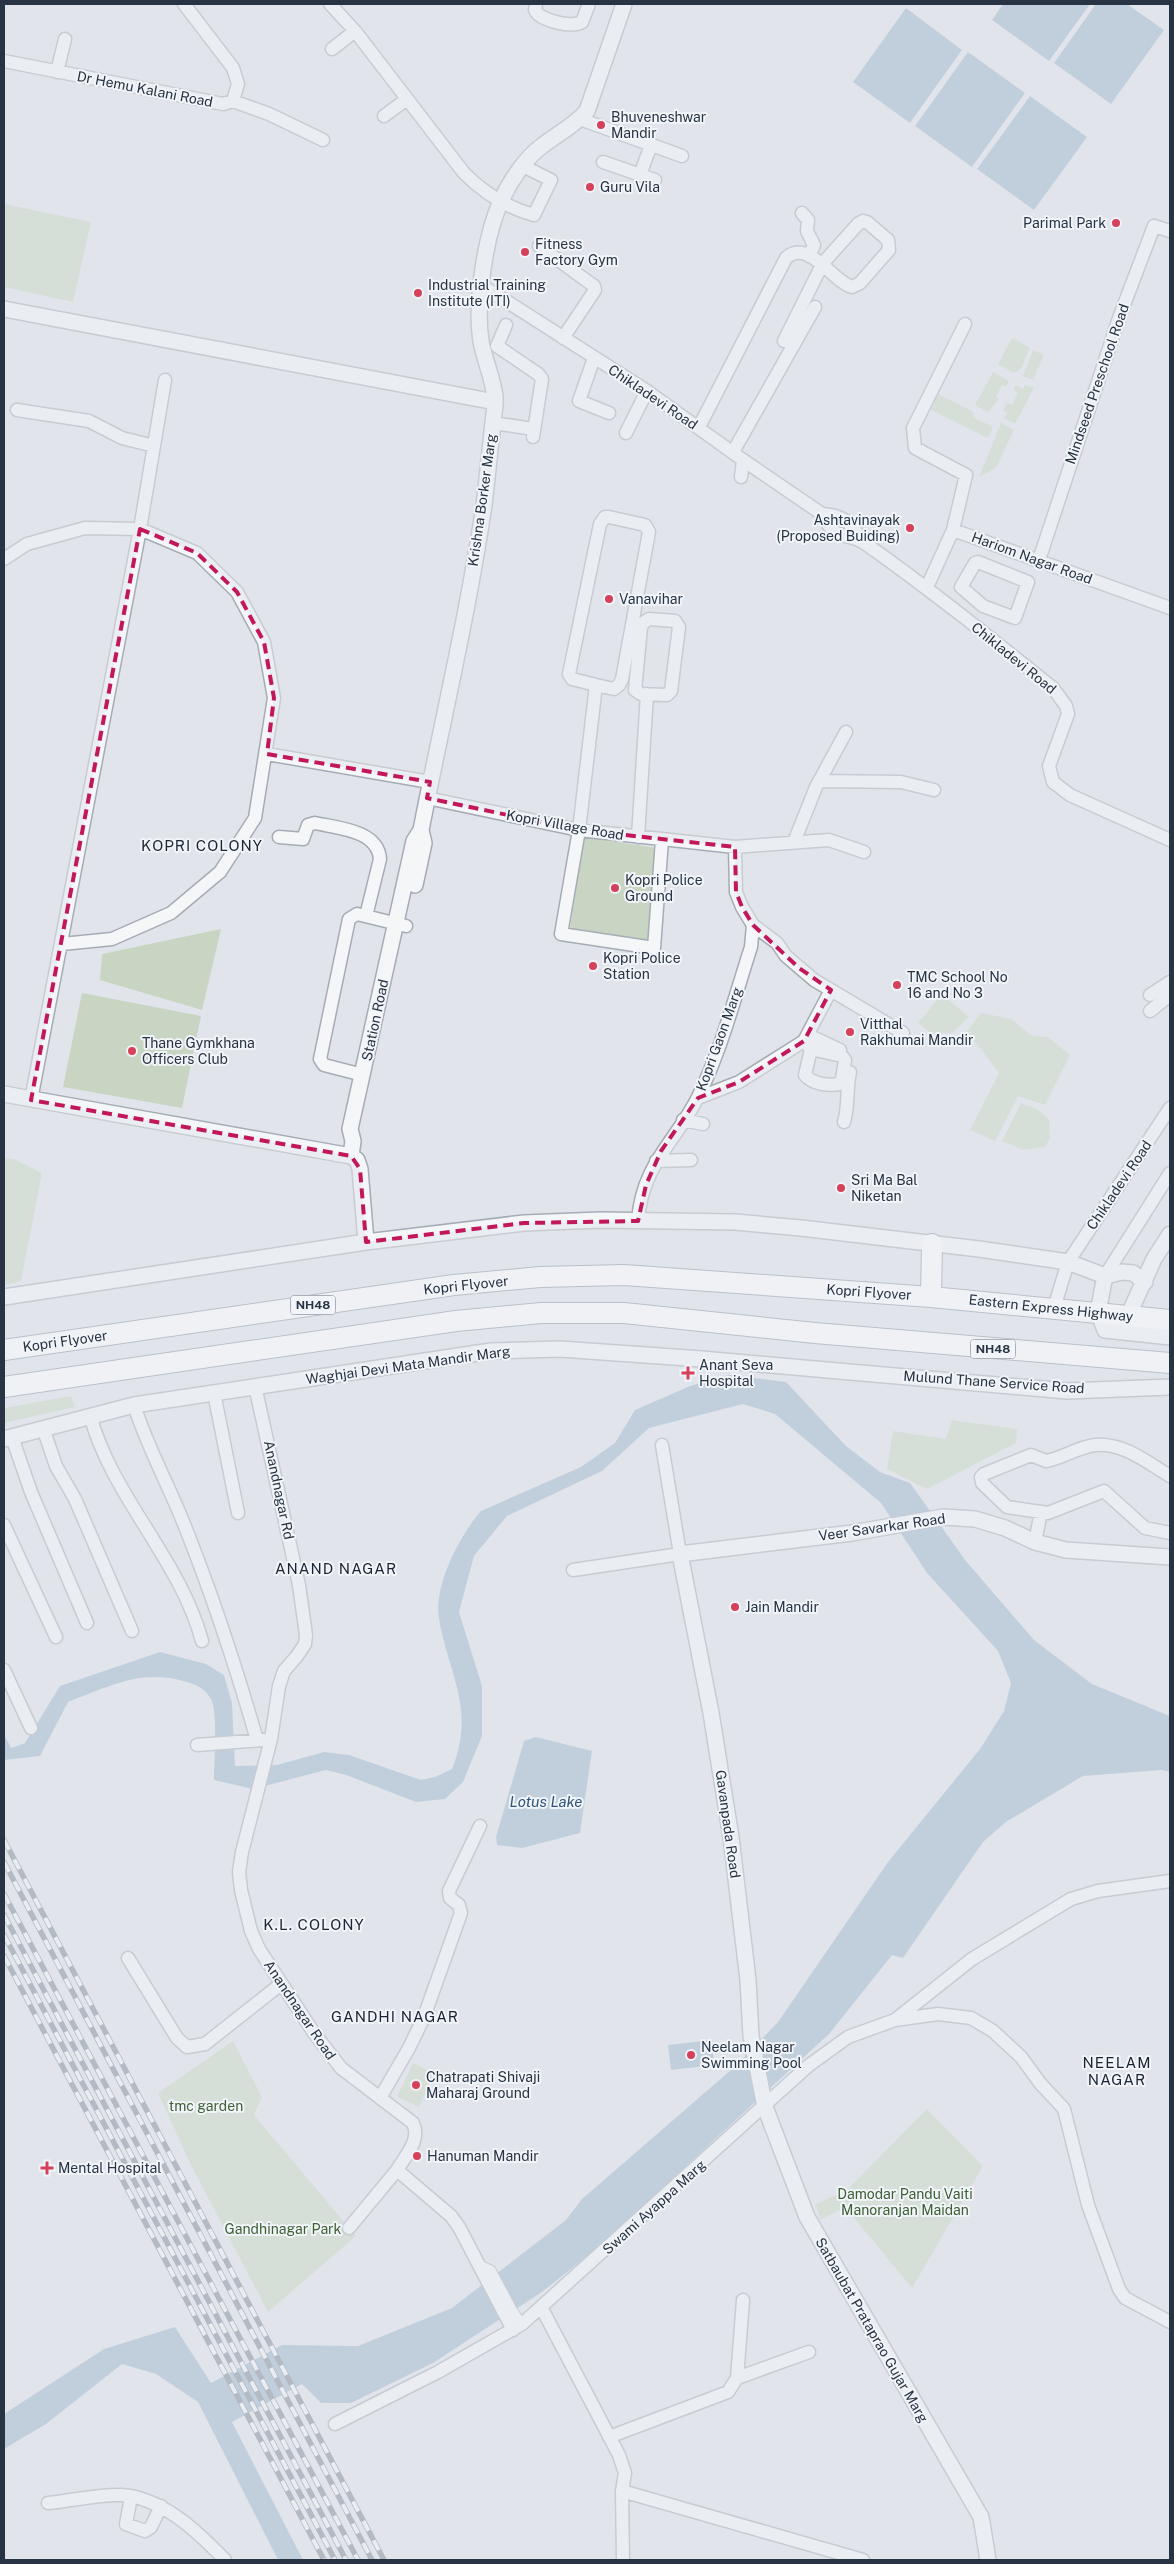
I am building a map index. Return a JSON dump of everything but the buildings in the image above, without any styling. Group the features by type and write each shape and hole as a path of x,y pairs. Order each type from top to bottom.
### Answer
{"highway":[{"path":"931,1297 932,1244"},
{"name":"Kopri Flyover","path":"4,1350 454,1285 540,1277 624,1275 931,1297"},
{"name":"Eastern Express Highway","path":"931,1297 1170,1320"},
{"name":"NH48","path":"4,1387 456,1321 541,1313 624,1313 815,1333 1170,1363"}],"street":[{"name":"Dr Hemu Kalani Road","path":"4,61 223,104 233,101 238,84 233,68 184,4"},
{"path":"330,4 476,186 501,201 536,215 551,180 522,166"},
{"path":"536,4 535,10 539,16 571,25 582,22 589,4"},
{"path":"624,4 590,103 580,119 682,156"},
{"path":"332,49 354,32"},
{"path":"57,72 65,39"},
{"path":"384,116 407,99"},
{"path":"233,101 269,114 322,140"},
{"name":"Krishna Borker Marg","path":"427,798 458,648 484,505 495,402 481,342 479,320 481,285 491,233 501,201 522,166 540,147 580,119"},
{"path":"640,175 651,145"},
{"path":"603,162 655,180"},
{"path":"802,213 808,220 807,232 814,245 809,256"},
{"path":"695,425 786,258 795,252 809,256 822,263 844,284 857,286 889,250 890,243 867,222 860,222 822,263 784,340"},
{"name":"Mindseed Preschool Road","path":"1039,560 1119,318 1154,226 1170,231"},
{"path":"539,246 594,286 595,290 563,338"},
{"path":"695,425 775,261"},
{"name":"Chikladevi Road","path":"481,285 647,391 822,514 829,527 844,537 862,541 927,587 1053,688 1061,696 1068,714 1049,766 1053,782 1059,788 1170,840"},
{"path":"741,477 738,456 816,307"},
{"path":"4,309 495,402"},
{"path":"954,530 966,476 915,448 914,428 965,324"},
{"path":"497,346 506,325"},
{"path":"481,342 497,346 541,376 534,433 493,422"},
{"path":"594,358 579,401 609,412"},
{"path":"31,1100 140,529 166,380"},
{"path":"626,433 647,391"},
{"path":"17,410 89,421 122,438 154,446"},
{"path":"605,517 609,517 645,525 649,532 622,679 619,685 614,688 596,685 572,679 569,674 600,524 605,517"},
{"path":"4,559 26,544 85,528 140,529 197,553 237,592 264,642 274,698 267,754 255,818 220,872 170,914 112,939 62,944"},
{"name":"Hariom Nagar Road","path":"927,587 954,530 1170,608"},
{"path":"1007,573 1014,552"},
{"path":"977,562 1007,573 1026,581 1029,585 1014,618 983,606 961,586 977,562"},
{"path":"649,619 676,621 679,627 671,691 667,695 647,694 637,692 634,687 643,623 649,619"},
{"path":"596,685 578,830 561,934 654,948 662,840"},
{"path":"638,837 647,694"},
{"path":"794,842 819,781 846,732"},
{"path":"267,754 430,782"},
{"path":"819,781 901,782 934,790"},
{"name":"Kopri Village Road","path":"427,798 578,830 735,847 829,840 864,852"},
{"name":"Station Road","path":"351,1156 353,1141 350,1129 363,1075 374,1050 401,925 414,841 421,830 427,798"},
{"path":"279,837 303,839 308,826 315,823 360,834 370,839 379,852 380,859 366,916"},
{"path":"735,847 736,892 742,907 754,925 776,943 799,968 831,990 903,1033"},
{"path":"363,1075 324,1065 320,1059 349,919 354,914 401,925"},
{"name":"Kopri Gaon Marg","path":"638,1221 639,1204 656,1161 698,1098 719,1048 751,947 754,925"},
{"path":"1150,994 1170,982"},
{"path":"698,1098 739,1082 808,1041 831,990"},
{"path":"1150,1011 1170,995"},
{"path":"808,1041 852,1058 846,1091 848,1108 844,1122"},
{"path":"353,1141 360,1132 374,1050"},
{"path":"4,1094 351,1156 357,1160 360,1169 366,1242"},
{"name":"Chikladevi Road","path":"1054,1308 1068,1262 1170,1108"},
{"path":"683,1120 703,1124"},
{"path":"656,1161 691,1160"},
{"path":"1170,1173 1105,1276 1098,1312 1106,1330 1170,1337"},
{"path":"4,1297 366,1242 524,1224 600,1220 735,1222 932,1244 1068,1262 1105,1276 1122,1272 1133,1273 1145,1282"},
{"path":"1128,1316 1154,1259 1170,1234"},
{"name":"Waghjai Devi Mata Mandir Marg","path":"8,1438 134,1405 491,1351 560,1350 819,1368"},
{"name":"Mulund Thane Service Road","path":"819,1368 1067,1391 1170,1387"},
{"name":"Anandnagar Rd","path":"255,1386 295,1567 306,1635 305,1644 284,1671 271,1740 263,1765 258,1793"},
{"path":"214,1393 238,1513"},
{"path":"134,1405 141,1426 191,1541 217,1613 256,1740"},
{"path":"90,1415 101,1449 180,1584 196,1618 202,1641"},
{"path":"43,1428 56,1466 75,1499 132,1631"},
{"path":"8,1438 87,1623"},
{"path":"573,1570 680,1554 662,1444"},
{"path":"1170,1476 1127,1450 1114,1446 1095,1445 1046,1461 1031,1455 982,1475 982,1483 1007,1507 1054,1512 1099,1490 1104,1491 1145,1528 1170,1534"},
{"path":"1034,1542 1041,1512"},
{"name":"Veer Savarkar Road","path":"680,1554 852,1533 936,1518 975,1519 1005,1528 1034,1542 1066,1550 1170,1558"},
{"path":"4,1525 56,1637"},
{"name":"Gavanpada Road","path":"680,1554 712,1713 733,1853 748,1980 751,2036 764,2101"},
{"path":"4,1670 31,1728"},
{"path":"197,1745 271,1740"},
{"name":"Anandnagar Road","path":"258,1793 242,1852 239,1872 240,1890 251,1931 281,1984 341,2068 413,2123 416,2130 416,2139 397,2170 349,2228"},
{"path":"380,2098 409,2048 424,2017 461,1913 459,1905 450,1898 449,1891 480,1826"},
{"path":"895,2020 972,1959 1071,1899 1098,1891 1170,1881"},
{"path":"128,1958 177,2038 187,2047 205,2044 281,1984"},
{"path":"895,2020 938,2014 971,2018 993,2031 1021,2057 1040,2083 1064,2109 1088,2205 1119,2289 1125,2298 1170,2322"},
{"name":"Swami Ayappa Marg","path":"335,2424 438,2372 517,2327 764,2101 848,2037 895,2020"},
{"name":"Satbaubat Prataprao Gujar Marg","path":"764,2101 807,2217 982,2517 988,2560"},
{"path":"397,2170 451,2216 481,2270 517,2327"},
{"path":"609,2438 728,2392 737,2378 743,2300"},
{"path":"541,2307 609,2438 625,2473 622,2490 623,2560"},
{"path":"737,2378 809,2352"},
{"path":"622,2490 863,2560"},
{"path":"48,2503 122,2495 161,2506 204,2539 224,2560"},
{"path":"131,2497 126,2524 145,2531 151,2527 161,2506"}],"highlighted area":[{"path":"140,529 197,553 237,592 264,642 274,698 267,754 430,782 427,798 579,830 735,847 736,892 742,907 753,925 799,968 831,990 804,1041 739,1082 698,1098 661,1151 646,1185 638,1221 524,1223 366,1242 360,1169 351,1156 31,1100"}],"green space":[{"path":"4,204 91,222 73,302 4,287"},
{"path":"1012,338 1030,348 1021,369 1014,373 998,364"},
{"path":"1033,350 1044,355 1033,380 1023,376"},
{"path":"993,372 1009,381 1006,387 1002,385 996,397 999,399 988,412 975,405"},
{"path":"1016,385 1023,389 1025,385 1034,388 1015,424 1004,418 1007,413 1003,410 1007,403 1012,405 1018,393 1013,390"},
{"path":"938,394 974,412 973,417 993,427 988,438 931,410"},
{"path":"1001,423 1014,430 996,468 979,477"},
{"name":"Kopri Police Ground","path":"584,837 657,848 649,940 570,929"},
{"path":"221,929 202,1010 100,980 102,954"},
{"name":"Thane Gymkhana Officers Club","path":"82,993 201,1016 182,1108 63,1087"},
{"path":"942,994 969,1017 953,1033 931,1033 918,1023"},
{"path":"981,1013 1012,1019 1030,1035 1048,1037 1070,1055 1045,1105 1018,1096 995,1141 970,1130 999,1073 967,1031"},
{"path":"1021,1103 1037,1109 1049,1119 1050,1138 1045,1147 1023,1150 1002,1141"},
{"path":"4,1158 14,1159 42,1173 21,1281 4,1285"},
{"path":"71,1396 75,1407 4,1423 4,1408"},
{"path":"952,1420 1017,1429 1016,1443 927,1489 887,1469 893,1431 946,1439"},
{"name":"Gandhinagar Park","path":"233,2041 262,2097 254,2115 356,2236 268,2312 191,2165 158,2093"},
{"name":"Chatrapati Shivaji Maharaj Ground","path":"413,2063 434,2073 419,2107 397,2097"},
{"name":"Damodar Pandu Vaiti Manoranjan Maidan","path":"927,2109 983,2166 912,2288 845,2207 820,2220 816,2204 847,2190"}],"water":[{"path":"1003,4 1090,4 1049,61 992,20"},
{"path":"1096,4 1127,4 1164,30 1111,104 1054,63"},
{"path":"906,8 962,50 910,123 853,82"},
{"path":"968,52 1025,93 972,167 915,126"},
{"path":"1030,96 1087,137 1034,210 977,169"},
{"path":"729,1375 786,1382 846,1446 880,1472 910,1483 966,1561 1034,1640 1092,1684 1170,1716 1170,1772 1162,1770 1083,1776 1006,1822 983,1842 903,1958 892,1955 829,2034 596,2249 542,2292 433,2363 351,2403 321,2403 302,2384 232,2422 303,2560 278,2560 198,2402 156,2374 122,2364 46,2424 4,2449 4,2414 104,2349 175,2327 211,2383 282,2345 358,2346 452,2308 566,2220 582,2199 739,2063 778,2022 888,1862 980,1749 1004,1711 1011,1683 998,1651 927,1573 881,1503 775,1414 743,1404 649,1428 602,1471 507,1516 474,1556 459,1612 482,1686 482,1736 463,1782 445,1799 416,1802 346,1775 326,1770 253,1789 214,1780 215,1726 211,1699 205,1691 193,1684 164,1678 150,1677 122,1682 68,1702 40,1756 4,1760 4,1734 11,1748 25,1743 60,1686 160,1652 206,1664 224,1675 232,1703 235,1766 277,1765 324,1752 349,1755 421,1780 435,1777 452,1769 459,1748 462,1728 461,1710 443,1639 438,1606 444,1577 450,1562 473,1521 481,1511 581,1467 615,1443 635,1410 690,1386"},
{"name":"Lotus Lake","path":"536,1737 592,1751 580,1833 522,1848 497,1845 496,1837 524,1741"},
{"name":"Neelam Nagar Swimming Pool","path":"712,2040 714,2065 671,2070 668,2045"}],"railway":[{"path":"4,1840 384,2560"},
{"path":"4,1862 372,2560"},
{"path":"4,1894 358,2560"},
{"path":"4,1915 346,2560"},
{"path":"4,1935 335,2560"},
{"path":"4,1956 324,2560"}],"place":[{"name":"Bhuveneshwar Mandir","path":"601,125"},
{"name":"Guru Vila","path":"590,187"},
{"name":"Parimal Park","path":"1116,223"},
{"name":"Fitness Factory Gym","path":"525,252"},
{"name":"Industrial Training Institute (ITI)","path":"418,293"},
{"name":"Ashtavinayak (Proposed Buiding)","path":"910,528"},
{"name":"Vanavihar","path":"609,599"},
{"name":"Kopri Police Ground","path":"615,888"},
{"name":"Kopri Police Station","path":"593,966"},
{"name":"TMC School No 16 and No 3","path":"897,985"},
{"name":"Vitthal Rakhumai Mandir","path":"850,1032"},
{"name":"Thane Gymkhana Officers Club","path":"132,1051"},
{"name":"Sri Ma Bal Niketan","path":"841,1188"},
{"name":"Anant Seva Hospital","path":"688,1373"},
{"name":"Jain Mandir","path":"735,1607"},
{"name":"Neelam Nagar Swimming Pool","path":"691,2055"},
{"name":"Chatrapati Shivaji Maharaj Ground","path":"416,2085"},
{"name":"Hanuman Mandir","path":"417,2156"},
{"name":"Mental Hospital","path":"47,2168"}],"district":[{"name":"KOPRI COLONY","path":"202,845"},
{"name":"ANAND NAGAR","path":"336,1568"},
{"name":"K.L. COLONY","path":"314,1924"},
{"name":"GANDHI NAGAR","path":"395,2016"},
{"name":"NEELAM NAGAR","path":"1117,2070"}],"park label":[{"name":"tmc garden","path":"206,2106"}]}
